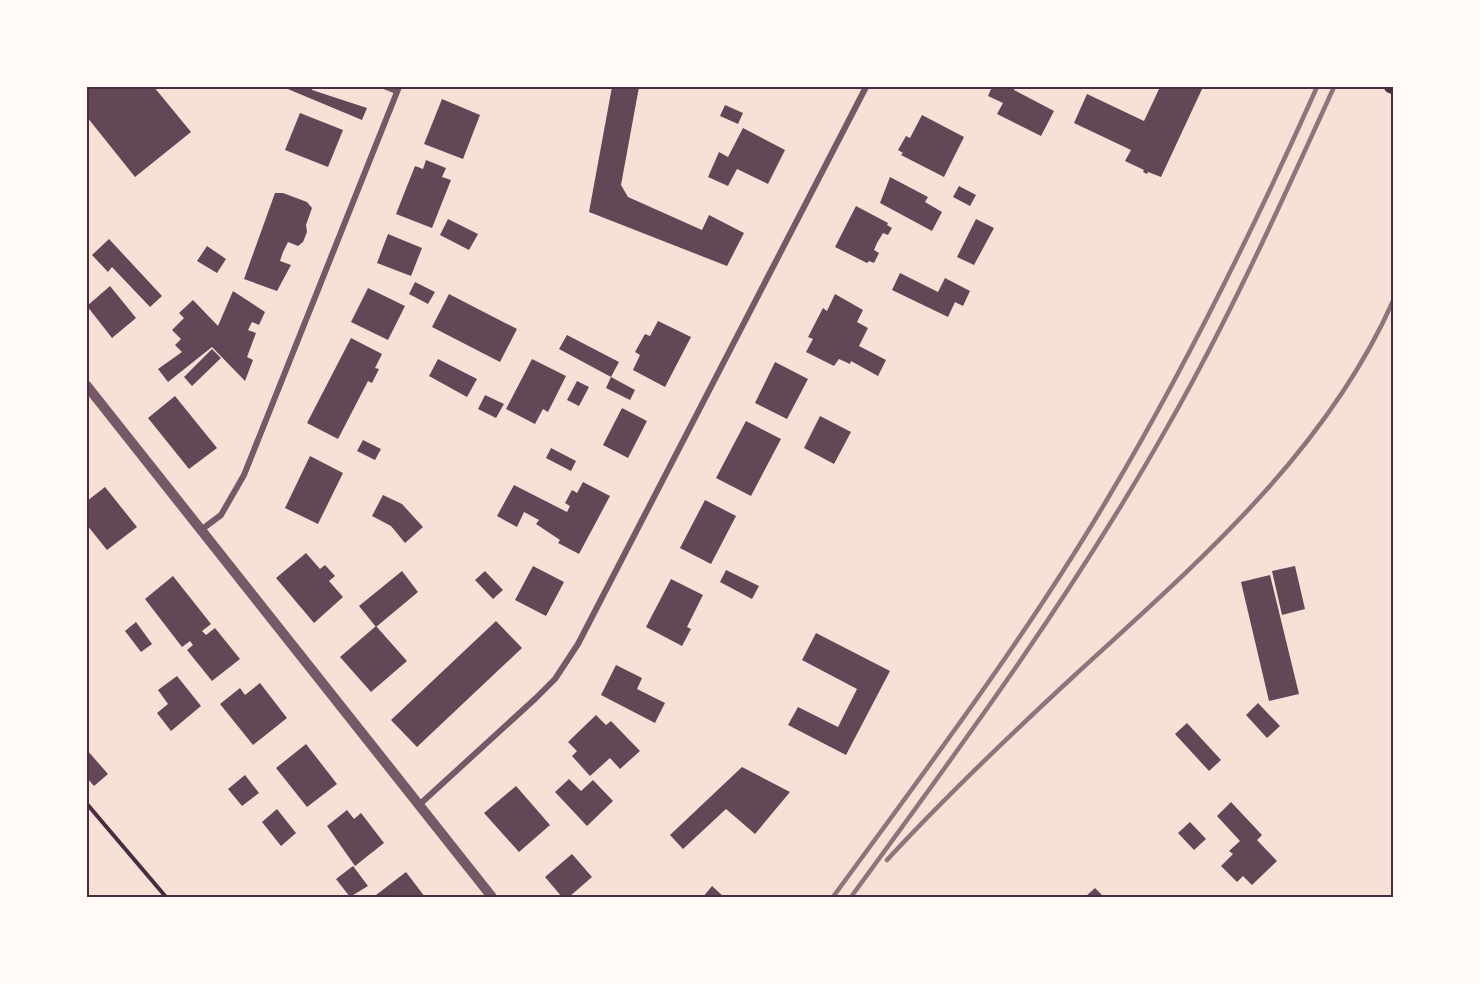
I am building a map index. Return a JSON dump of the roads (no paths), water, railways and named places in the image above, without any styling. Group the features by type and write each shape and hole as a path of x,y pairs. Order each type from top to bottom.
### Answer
{"street":[{"path":"419,805 555,679 578,644 866,87"},
{"path":"201,530 221,515 244,475 398,90"},
{"path":"87,386 492,897"}],"lane":[{"path":"384,87 398,90"}],"railway":[{"path":"833,897 1010,651 1077,550 1137,448 1192,347 1269,192 1317,87"},
{"path":"851,897 1017,665 1133,486 1192,383 1235,300 1334,87"},
{"path":"887,860 979,766 1166,591 1254,504 1332,408 1365,356 1393,301"}]}
